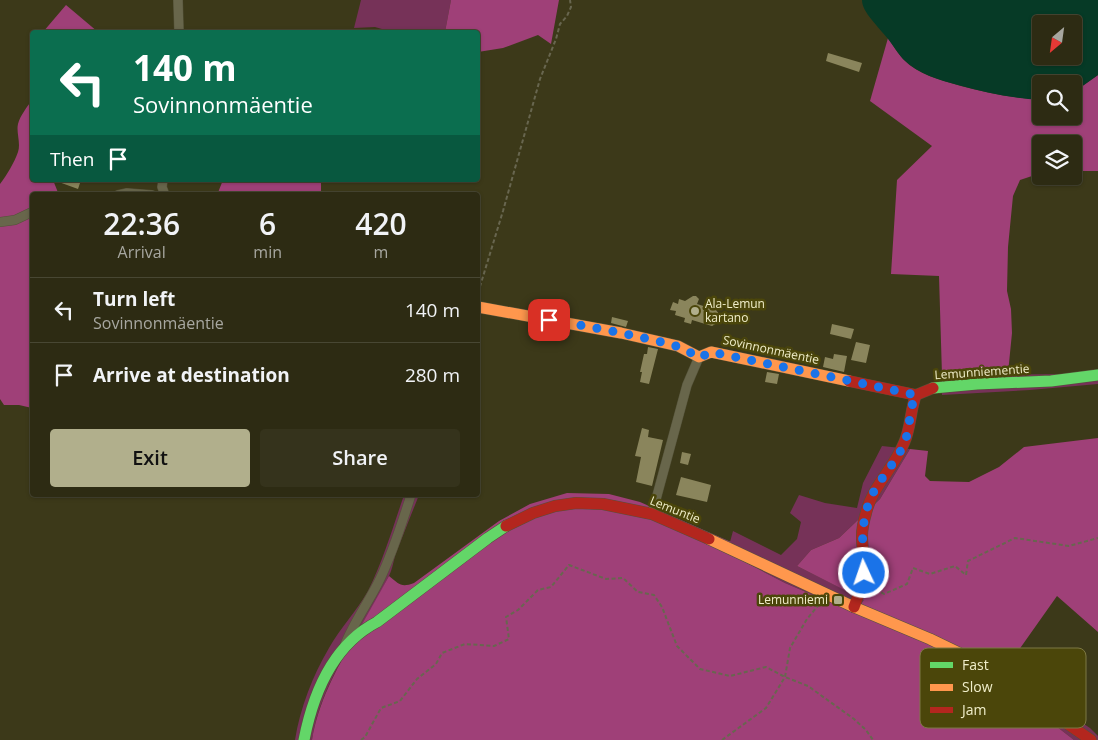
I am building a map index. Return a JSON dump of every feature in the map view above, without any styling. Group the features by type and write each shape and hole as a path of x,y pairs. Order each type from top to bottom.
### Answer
{"street":[{"path":"178,0 179,30"},
{"path":"0,222 15,220 30,213"},
{"path":"480,307 621,332 678,346 699,358 687,385 652,514"},
{"name":"Sovinnonmäentie","path":"699,358 711,352 916,395"},
{"name":"Lemunniementie","path":"916,395 924,390 934,388 1051,381 1098,374"},
{"path":"854,607 860,592 864,573 862,533 866,512 873,494 905,442 916,395"},
{"path":"343,649 349,634 381,578 410,497"},
{"name":"Lemuntie","path":"304,740 311,711 320,686 343,649 360,633 509,524 555,506 576,503 603,504 652,514 684,527 854,607 949,648"},
{"name":"Lemuntie","path":"1075,728 1091,740"}],"path":[{"path":"480,286 540,79 560,24 567,16 571,7 570,0"},
{"path":"864,573 868,575 873,586 884,594 907,584 913,568 930,574 955,566 966,575 968,561 1015,538 1069,546 1098,538"},
{"path":"361,740 365,737 381,708 400,701 417,679 436,664 442,653 465,644 494,646 509,639 506,617 518,610 538,590 551,587 569,565 606,579 623,578 638,592 654,594 662,607 677,646 700,669 730,676 766,668 808,686 854,718 873,740"},
{"path":"722,740 766,708 785,677 790,648 807,619 827,594"}],"shaded area":[{"path":"361,0 451,0 445,30 354,28"},
{"path":"451,0 559,0 551,44 538,35 503,48 480,52 480,30 445,30"},
{"path":"862,0 1098,0 1098,75 1082,86 1082,75 1032,75 1032,99 968,88 929,76 915,69 903,59 864,8"},
{"path":"66,5 96,30 45,30"},
{"path":"888,38 904,60 923,73 946,82 981,91 1032,99 1032,125 1082,125 1082,86 1098,75 1098,171 1082,171 1082,135 1032,135 1032,176 1020,180 1013,196 1008,247 1007,291 1011,309 1012,333 1008,373 942,375 939,276 891,274 897,180 932,146 870,101"},
{"path":"30,103 30,182 54,182 58,192 30,192 30,408 4,405 0,399 0,184 18,152 18,124"},
{"path":"222,182 321,182 321,192 218,192"},
{"path":"1098,370 1098,384 942,395 942,375 1076,374"},
{"path":"1098,438 1098,632 1057,596 1020,648 920,648 920,728 1059,728 1074,740 312,740 323,700 341,661 389,576 400,584 414,583 499,521 530,504 567,493 609,494 640,502 731,542 728,553 785,583 855,613 864,600 797,566 811,550 839,538 880,499 910,449 928,451 925,476 930,481 969,482 999,467 1024,447"},
{"path":"882,446 910,449 880,499 839,538 811,550 797,566 865,600 855,613 785,583 727,553 733,531 781,555 797,539 801,522 790,513 799,495 825,503 857,508 863,483"},
{"path":"403,497 418,497 389,575 378,598 333,676 317,718 312,740 295,740 304,704 323,658 368,591 383,556"},
{"path":"1086,725 1098,736 1098,740 1074,740 1059,728 1086,728"}],"building":[{"path":"828,53 862,63 859,72 826,61"},
{"path":"59,182 80,182 78,189"},
{"name":"Ala-Lemun kartano","path":"693,296 699,299 697,304 716,310 719,314 717,323 712,326 692,320 691,324 684,322 685,318 675,315 676,311 670,310 673,302 678,304 679,299 685,301"},
{"path":"612,317 628,321 626,327 611,323"},
{"path":"832,324 854,329 851,339 830,334"},
{"path":"856,342 870,345 866,363 851,360"},
{"path":"648,347 658,349 649,384 640,382 644,354 647,354"},
{"path":"834,354 847,356 844,372 823,367 825,357 833,359"},
{"path":"767,372 779,374 777,384 765,382"},
{"path":"642,428 649,430 648,437 663,440 652,486 636,482 641,457 635,456"},
{"path":"682,452 691,454 688,465 680,463"},
{"path":"681,477 711,485 707,502 676,495"}],"traffic: fast":[{"path":"933,388 1051,381 1098,375"},
{"path":"304,740 319,689 327,672 348,644 506,526"}],"traffic: slow":[{"path":"480,307 621,333 678,346 699,357 711,352 849,381"},
{"path":"709,539 854,607 949,648"}],"traffic: jam":[{"path":"849,381 916,395"},
{"path":"854,607 864,574 862,533 869,504 904,443 916,395 933,388"},
{"path":"506,526 533,513 555,506 576,503 603,504 652,514 709,539"},
{"path":"1074,728 1091,740"}],"place":[{"name":"Ala-Lemun kartano","path":"695,311"},
{"name":"Lemunniemi","path":"838,600"}],"route":[{"path":"549,320 621,332 678,346 699,358 711,352 916,395 905,442 873,494 866,512 862,533 864,573"}]}
